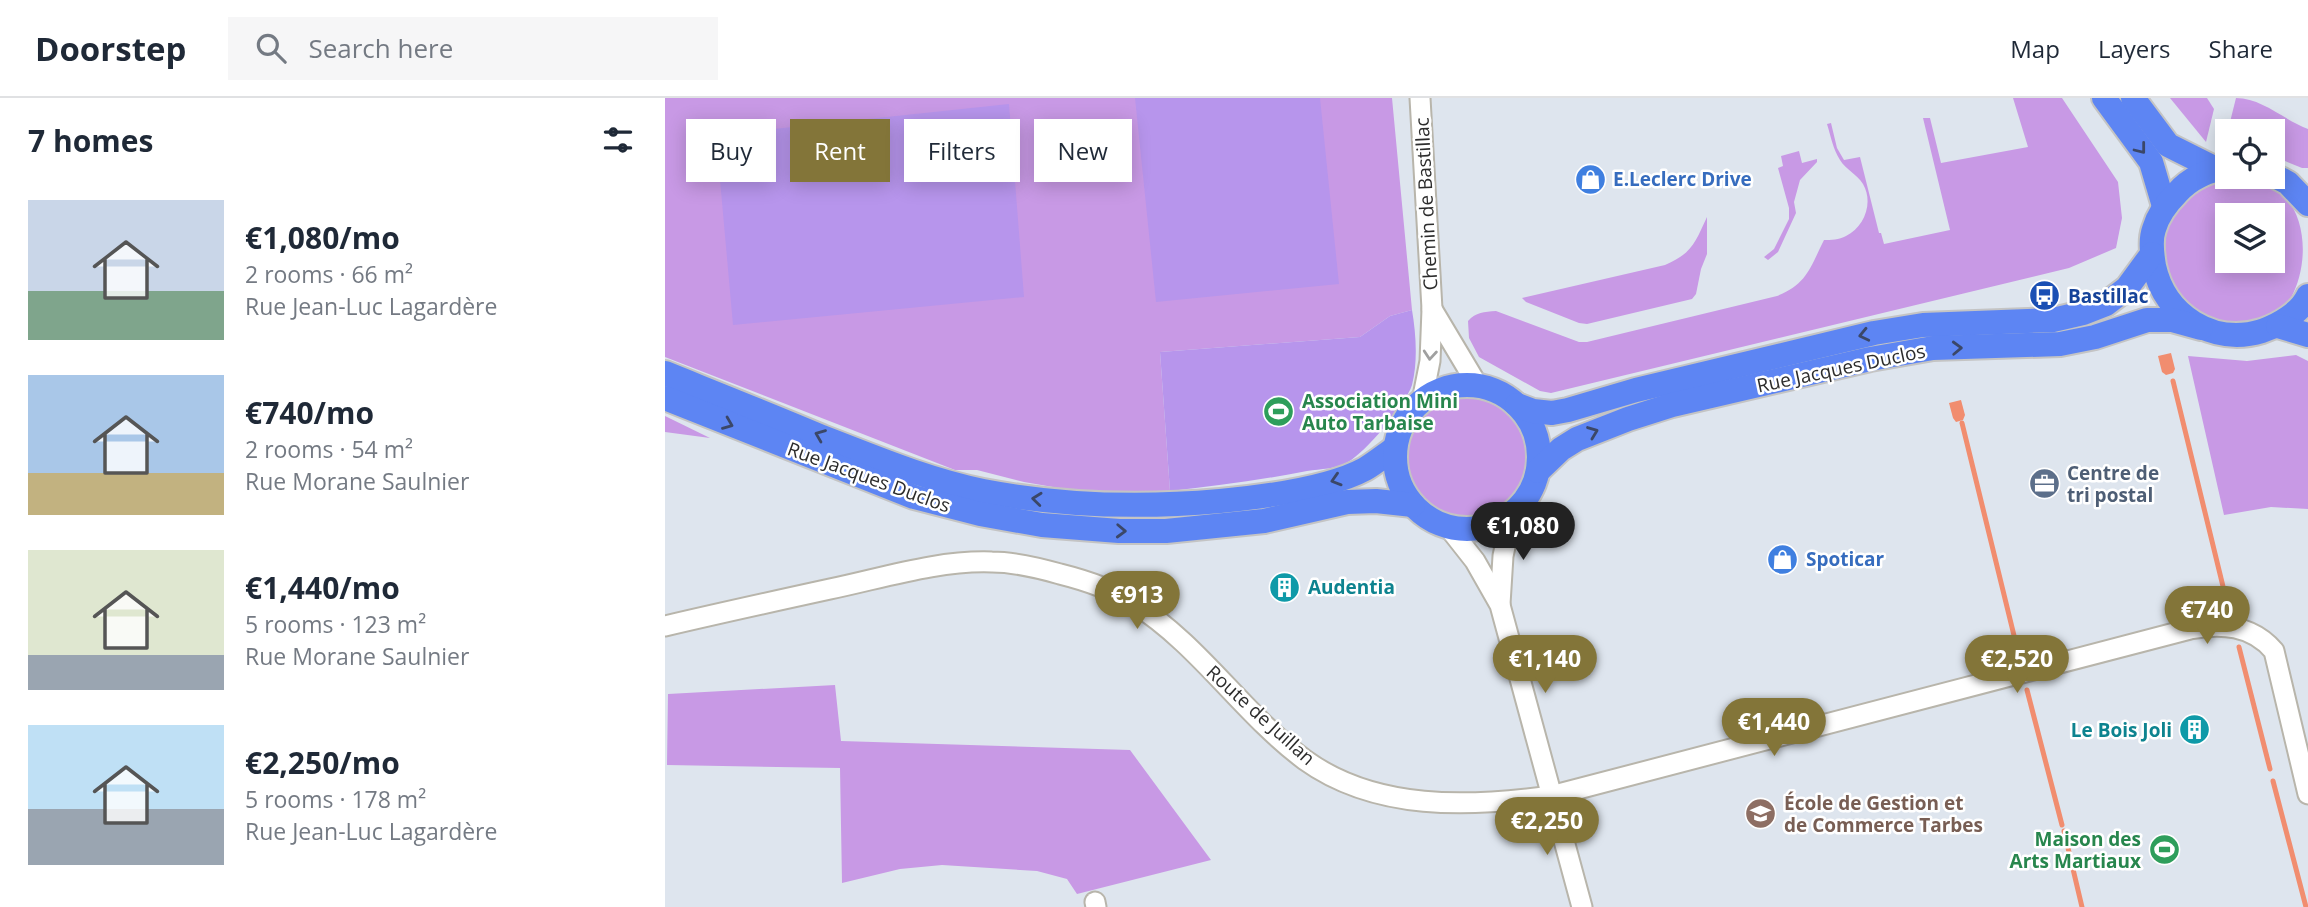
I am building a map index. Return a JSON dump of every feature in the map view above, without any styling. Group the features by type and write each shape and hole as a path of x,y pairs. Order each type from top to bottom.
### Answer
{"main road":[{"path":"2104,98 2151,162 2164,206"},
{"path":"2133,98 2168,145 2215,165"},
{"path":"2201,328 2172,307 2158,283 2152,254 2153,229 2164,206 2186,183 2215,171"},
{"path":"2290,181 2308,204"},
{"name":"Rue Jacques Duclos","path":"1517,405 1542,412 1568,410 1636,390 1886,331 1945,324 2053,320 2083,313 2106,304 2127,288 2152,254"},
{"path":"2278,326 2305,302 2308,296"},
{"name":"Rue Jacques Duclos","path":"1538,471 1561,449 1577,439 1628,419 1672,405 1870,359 1933,348 2060,344 2095,337 2147,320 2172,320 2221,335 2247,335 2278,326"},
{"path":"2278,326 2308,335"},
{"name":"Rue Jacques Duclos","path":"665,373 910,470 981,490 1027,498 1118,506 1168,506 1233,500 1294,491 1340,479 1365,469 1395,447"},
{"path":"1458,386 1478,386 1499,392 1517,405 1536,435 1540,453 1533,488 1512,514 1493,525 1471,530 1450,528 1429,519 1413,505 1401,488 1395,468 1395,447 1409,414 1422,401 1439,391 1458,386"},
{"name":"Rue Jacques Duclos","path":"665,398 914,497 970,512 1042,525 1119,531 1165,531 1264,521 1347,502 1376,501 1413,505"}],"street":[{"name":"Chemin de Bastillac","path":"1420,98 1433,309 1430,361 1422,401"},
{"name":"Chemin de Bastillac","path":"1433,309 1478,386"},
{"path":"1500,605 1503,556 1512,514"},
{"path":"1450,528 1475,561 1500,605 1581,907"},
{"name":"Route de Juillan","path":"665,626 935,566 993,562 1058,573 1133,602 1177,637 1256,716 1306,760 1339,779 1373,792 1447,804 1514,801 1551,796 2190,629 2215,625 2252,632 2265,640 2274,651 2305,768 2308,794"}],"shaded area":[{"path":"665,98 1392,98 1412,310 1390,316 1360,337 1160,352 1170,491 1082,492 1024,482 977,470 955,470 665,357"},
{"path":"1135,98 1320,98 1339,284 1156,302"},
{"path":"2013,98 2062,98 2118,182 2122,218 2116,248 2069,268 1551,393 1540,391 1479,357 1469,338 1468,321 1484,312 1496,311 1579,342 1587,342 1777,296 1787,291 1807,274 1824,240 1846,236 1858,227 1865,214 1868,199 1866,191 1861,181 1845,167 1838,156 1827,124 1831,123 1837,148 1844,160 1860,157 1884,244 1950,230 1923,118 1930,118 1941,163 2028,147"},
{"path":"2170,98 2207,98 2214,109 2206,142"},
{"path":"2236,98 2246,99 2264,105 2308,129 2308,168 2285,161 2285,119 2231,119"},
{"path":"1009,104 1010,119 904,119 904,182 1015,182 1024,297 733,325 720,182 776,182 776,129 790,127 790,182 890,182 890,119 867,119"},
{"path":"1799,151 1802,163 1817,159 1817,162 1800,180 1794,202 1796,213 1778,252 1768,260 1764,257 1774,249 1789,219 1789,208 1778,168 1783,166 1781,156"},
{"path":"2215,182 2215,189 2276,189 2291,204 2301,229 2302,258 2297,285 2291,298 2282,307 2258,320 2245,322 2213,318 2189,305 2173,285 2165,260 2166,235 2175,211 2193,192"},
{"path":"1707,217 1707,254 1696,294 1692,299 1587,324 1526,302 1522,298 1665,265 1687,251 1696,240"},
{"name":"Association Mini Auto Tarbaise","path":"1412,310 1416,347 1412,385 1394,415 1356,457 1328,468 1170,491 1160,352 1360,337 1390,316"},
{"path":"2171,353 2175,369 2173,373 2166,375 2162,372 2158,356"},
{"path":"2296,355 2308,361 2308,509 2271,507 2224,515 2188,356 2247,361"},
{"path":"1466,398 1489,402 1509,415 1522,435 1526,458 1522,481 1509,501 1489,514 1466,518 1443,514 1423,501 1410,481 1406,458 1410,435 1423,415 1443,402"},
{"path":"1961,400 1965,415 1963,420 1956,422 1949,403"},
{"path":"665,416 710,438 665,432"},
{"path":"835,685 841,741 1130,750 1211,860 1077,894 1067,879 1037,871 942,865 900,869 842,883 840,768 667,765 668,694"}],"waterway":[{"path":"2173,381 2229,611"},
{"path":"1962,423 2020,660"},
{"path":"2239,647 2270,769"},
{"path":"2027,690 2062,825"},
{"path":"2273,781 2306,907"},
{"path":"2064,831 2082,907"}],"place":[{"name":"E.Leclerc Drive","path":"1590,179"},
{"name":"Bastillac","path":"2045,296"},
{"name":"Association Mini Auto Tarbaise","path":"1279,412"},
{"name":"Centre de tri postal","path":"2044,484"},
{"name":"Spoticar","path":"1783,559"},
{"name":"Audentia","path":"1285,587"},
{"name":"Le Bois Joli","path":"2195,730"},
{"name":"École de Gestion et de Commerce Tarbes","path":"1761,814"},
{"name":"Maison des Arts Martiaux","path":"2164,850"}]}
